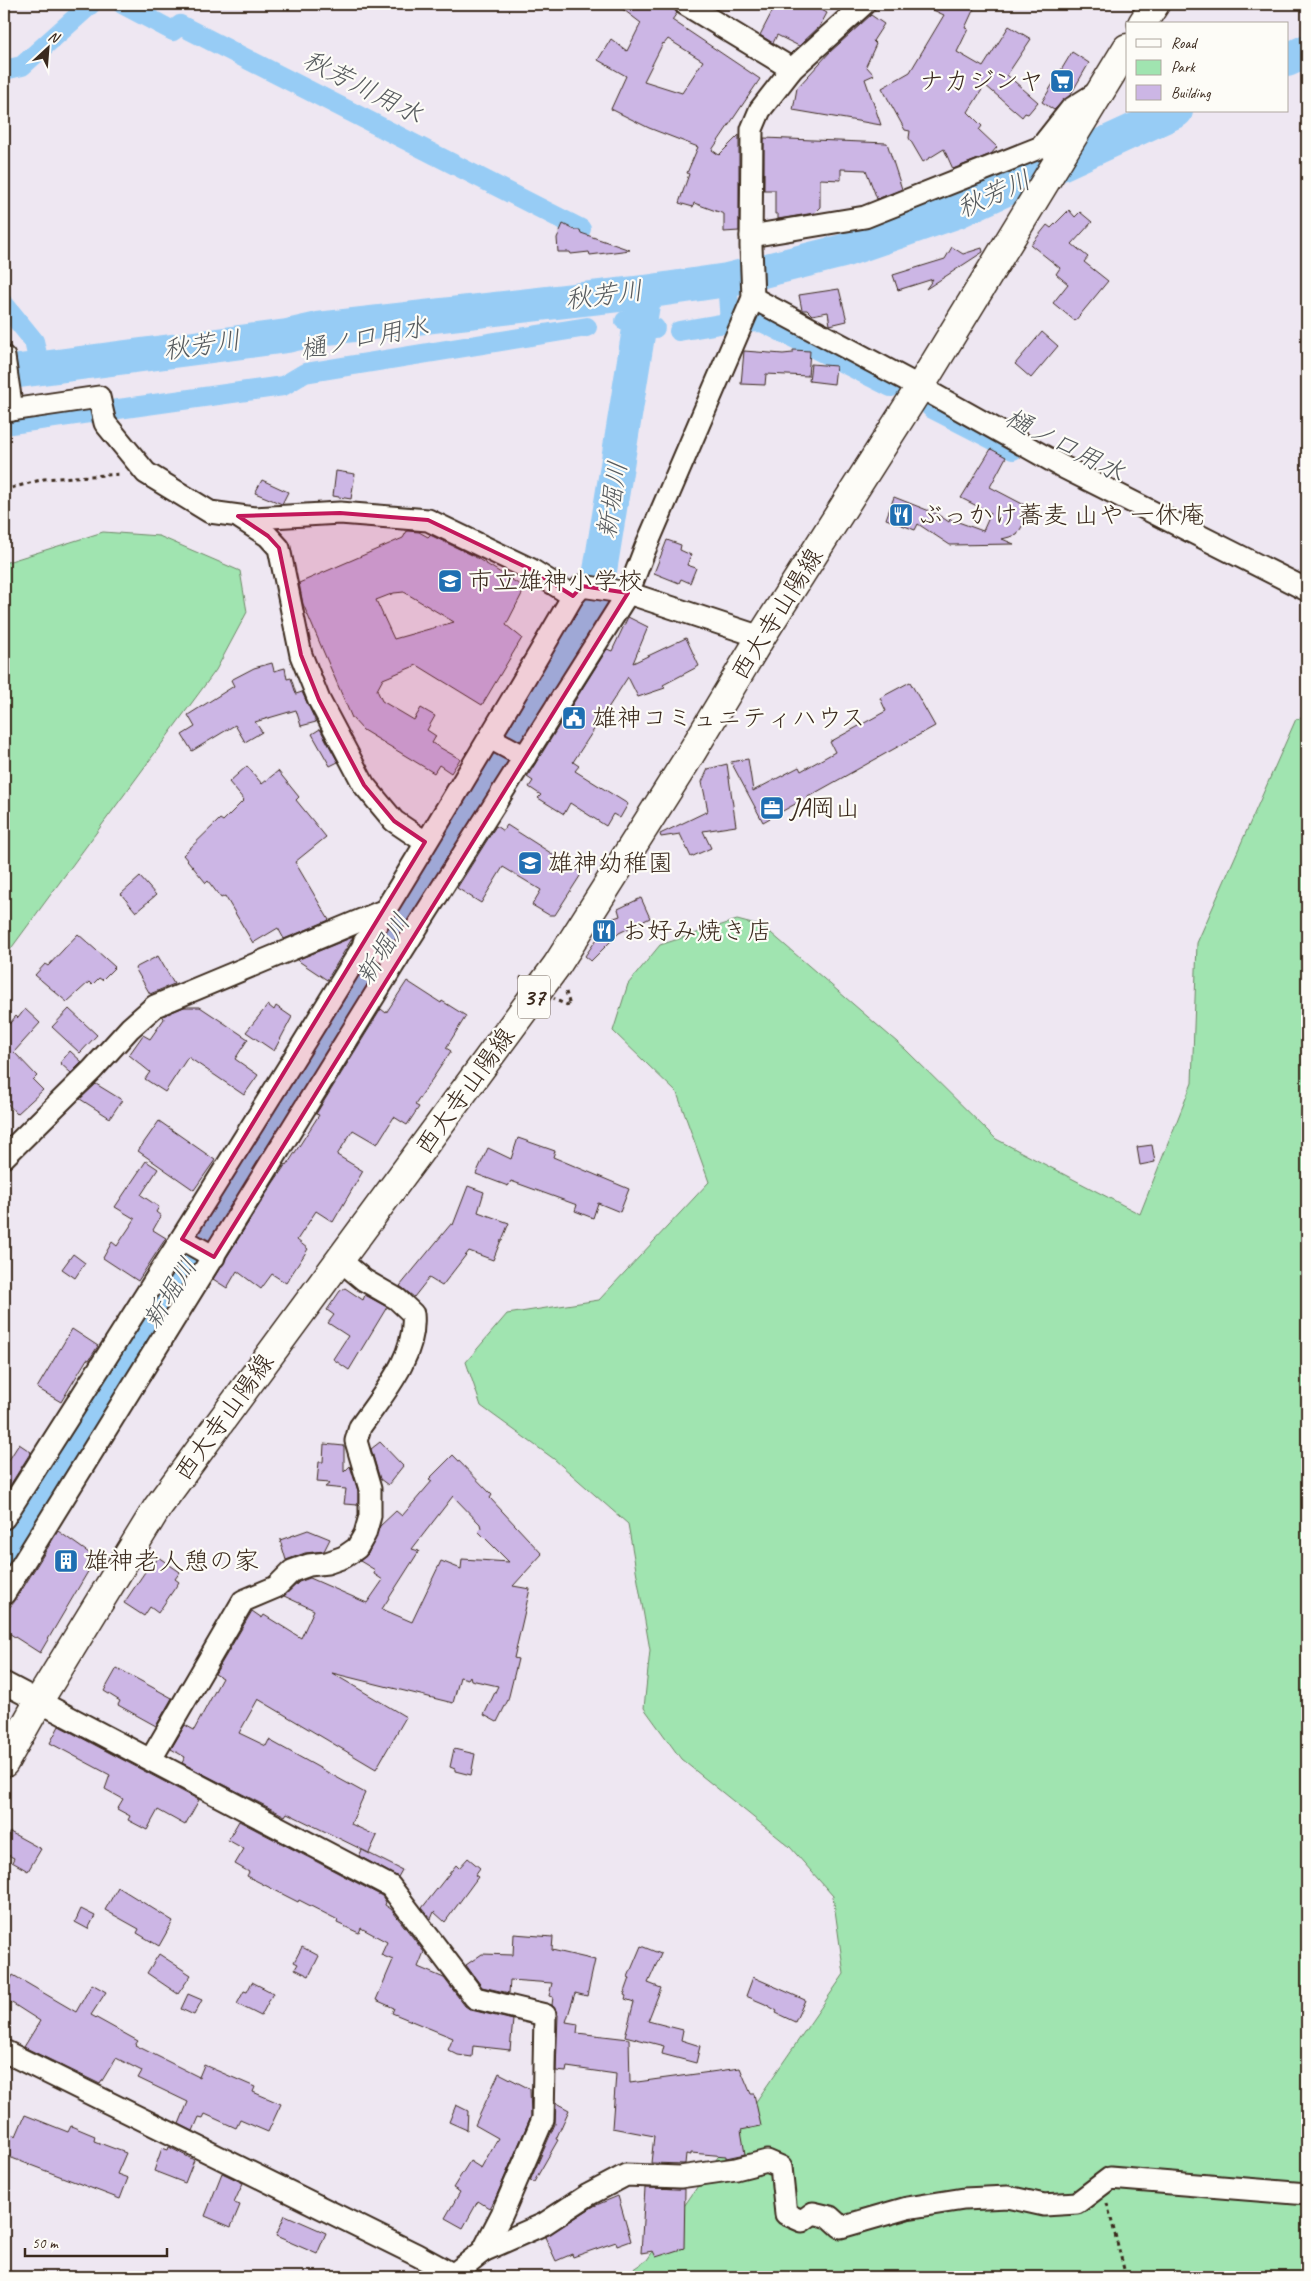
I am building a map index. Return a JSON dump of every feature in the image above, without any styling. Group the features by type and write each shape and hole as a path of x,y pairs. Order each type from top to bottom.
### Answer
{"main road":[{"path":"1143,22 1155,4"},
{"name":"西大寺山陽線","path":"4,1763 38,1703 157,1508 557,966 687,760 762,636 920,387 1126,50"}],"street":[{"path":"685,4 792,70"},
{"path":"4,1594 394,957 625,592 645,550 753,294 751,241 752,129 760,110 792,70 864,4"},
{"path":"751,241 865,217 1041,147 1071,109 1100,91"},
{"path":"753,294 1065,468 1307,590"},
{"path":"4,357 8,410 99,397 105,423 146,473 210,512 254,518 340,513 428,520 578,591 625,592 762,636"},
{"path":"238,516 268,536 279,548 301,655 319,700 364,785 394,821 425,842"},
{"path":"4,1518 186,1241 368,944 383,912 425,842 494,740 578,591"},
{"path":"494,740 521,755"},
{"path":"4,1157 92,1070 130,1028 156,1006 383,912"},
{"path":"368,944 394,957"},
{"path":"186,1241 211,1255"},
{"path":"151,1759 243,1601 276,1587 292,1571 344,1557 357,1548 365,1534 370,1516 370,1489 356,1440 360,1427 408,1352 415,1329 413,1314 397,1299 364,1280 340,1260"},
{"path":"4,1683 38,1703 151,1759 390,1886 475,1998 545,2015 543,2119 502,2214 483,2251"},
{"path":"4,2051 452,2276 483,2251 544,2224 588,2195 626,2175 680,2177 736,2169 767,2161 781,2168 786,2214 802,2221 813,2213 822,2215 830,2217 841,2227 907,2208 964,2199 1008,2197 1044,2205 1077,2203 1110,2178 1307,2194"}],"path":[{"path":"4,490 44,480 86,475 146,473"},
{"path":"520,977 555,999"},
{"path":"1110,2178 1105,2193 1126,2277"}],"highlighted area":[{"path":"340,513 428,520 530,569 573,596 582,586 628,593 214,1257 182,1239 425,842 394,821 364,785 319,700 301,655 279,548 268,536 238,516"}],"green space":[{"path":"103,532 159,536 240,571 247,612 216,670 4,958 4,563"},
{"path":"1307,717 1307,2277 621,2277 647,2260 844,1974 833,1896 790,1847 681,1759 644,1708 650,1650 628,1524 554,1459 481,1406 466,1362 507,1314 599,1300 709,1182 677,1093 613,1031 628,984 660,945 737,920 764,927 905,1049 996,1139 1140,1214 1192,1083 1197,943 1296,719"}],"building":[{"path":"616,4 673,4 677,13 672,20 760,79 712,150 719,155 739,135 739,231 724,232 724,214 694,203 693,207 679,203 689,174 687,173 698,147 649,128 611,109 626,76 598,60 611,39 627,51 641,23","holes":["668,39 703,61 682,93 644,81 663,43"]},
{"path":"776,4 823,4 820,9 827,13 820,26 799,46 777,35 773,43 760,35"},
{"path":"920,4 976,4 965,28 968,29 957,52 983,67 1009,26 1031,39 1007,75 1038,102 1028,114 1025,113 1022,117 985,85 968,112 982,126 979,130 997,147 991,154 953,169 944,149 923,162 909,138 910,131 905,130 882,88 910,72 944,15"},
{"path":"871,15 884,24 873,41 876,44 866,66 874,75 865,79 881,125 793,110 797,88 830,52"},
{"path":"1072,52 1089,63 1071,94 1054,110 1042,102"},
{"path":"764,138 887,143 902,189 877,199 866,170 841,169 841,180 820,179 820,207 814,213 778,219 778,214 775,214 775,190 764,190"},
{"path":"1069,210 1075,217 1080,212 1092,222 1072,244 1088,257 1084,262 1108,281 1075,321 1053,303 1068,284 1056,274 1060,268 1031,245 1047,225 1051,228"},
{"path":"563,224 575,230 580,230 581,233 630,250 590,255 589,252 571,254 570,252 558,252 557,238"},
{"path":"952,247 963,254 982,248 983,252 926,289 933,279 898,290 893,275 945,259"},
{"path":"839,289 847,321 830,325 828,312 812,315 807,310 802,310 799,295"},
{"path":"1042,332 1058,346 1031,378 1015,364"},
{"path":"793,350 810,351 808,376 766,374 765,385 741,384 744,351 783,354 793,353"},
{"path":"811,364 836,366 834,384 809,381"},
{"path":"991,449 1006,457 990,487 1032,509 1017,535 1002,539 1014,544 950,545 918,524 915,530 886,519 894,497 937,514 949,522 950,519 983,531 991,513 961,498"},
{"path":"336,471 355,474 351,499 333,496"},
{"path":"262,480 288,492 282,504 255,493"},
{"path":"407,531 419,532 428,537 430,535 472,555 525,588 506,625 522,638 482,705 417,665 383,679 377,690 382,701 414,720 421,708 435,716 427,730 436,736 432,743 460,759 451,773 439,765 434,773 363,730 352,718 303,604 299,583 403,538","holes":["404,592 454,622 394,639 376,600 394,593"]},
{"path":"667,540 681,545 680,550 691,555 687,565 696,568 690,583 681,579 679,583 654,573"},
{"path":"628,617 648,627 633,663 686,638 699,666 663,685 665,688 638,697 628,677 573,762 579,766 575,771 628,804 620,818 613,814 606,826 570,803 564,814 538,798 541,795 529,787 533,781 527,777 607,649 612,651"},
{"path":"272,663 274,671 285,668 287,679 291,678 296,694 302,692 316,722 301,726 296,710 255,722 262,732 245,742 235,725 192,751 182,735 195,727 188,715 234,686 231,680 254,668"},
{"path":"910,682 935,726 763,822 731,762 748,759 753,791 799,767 801,771 835,752 830,742 886,711 880,698"},
{"path":"320,729 338,762 330,766 312,734"},
{"path":"727,764 736,826 703,831 711,848 691,857 680,834 661,837 660,834 708,811 702,782 708,769"},
{"path":"247,766 262,784 278,771 299,797 296,800 326,837 295,862 329,920 284,939 278,928 253,943 225,896 221,898 208,881 206,883 183,855 220,819 223,821 244,800 229,782"},
{"path":"507,825 582,873 555,915 549,915 532,905 541,890 503,867 481,903 457,888 496,826 503,831"},
{"path":"140,877 156,895 136,912 121,894"},
{"path":"641,898 650,918 619,933 591,961 585,956 611,919 620,916 618,909"},
{"path":"78,934 115,967 102,980 99,978 92,985 89,982 67,1002 35,975 45,964 48,966"},
{"path":"353,937 327,980 297,960"},
{"path":"158,956 174,984 150,994 135,968"},
{"path":"407,981 441,1003 442,1001 466,1016 446,1048 451,1051 415,1105 419,1107 407,1125 394,1117 377,1144 353,1130 337,1155 363,1171 333,1222 316,1211 297,1240 308,1249 286,1283 272,1274 261,1289 237,1271 227,1288 213,1279 273,1183 287,1165 319,1115 316,1114 381,1009 386,1013"},
{"path":"268,1005 274,1010 276,1006 292,1017 274,1051 246,1032"},
{"path":"184,1007 200,1007 248,1039 235,1059 258,1075 244,1095 188,1057 165,1092 145,1079 150,1072 129,1055 143,1035 150,1039 164,1019 163,1016"},
{"path":"25,1009 40,1023 14,1052 37,1076 33,1080 43,1090 17,1114 5,1101 7,1100 4,1095 4,1030"},
{"path":"69,1009 97,1035 80,1053 52,1027"},
{"path":"70,1051 82,1062 71,1073 60,1063"},
{"path":"96,1084 122,1100 110,1118 80,1099"},
{"path":"159,1121 215,1160 194,1190 138,1151"},
{"path":"518,1138 555,1151 553,1157 629,1189 620,1212 598,1203 593,1218 575,1211 577,1205 511,1181 508,1186 476,1174 488,1148 511,1159"},
{"path":"1152,1145 1155,1162 1140,1165 1137,1147"},
{"path":"146,1161 158,1169 141,1195 159,1207 156,1212 161,1216 153,1230 166,1238 138,1281 103,1258 112,1242 117,1246 135,1219 115,1207"},
{"path":"468,1186 484,1192 478,1212 509,1223 493,1260 469,1251 442,1286 429,1278 414,1297 400,1286 451,1224 453,1225"},
{"path":"73,1254 85,1263 75,1278 62,1269"},
{"path":"345,1288 363,1300 365,1295 387,1307 349,1370 333,1359 348,1336 328,1323 334,1315 327,1310 340,1291"},
{"path":"72,1329 98,1346 89,1360 87,1359 61,1402 37,1388"},
{"path":"380,1442 403,1466 388,1485 380,1479 371,1449"},
{"path":"19,1444 31,1452 4,1495 4,1468"},
{"path":"324,1444 344,1446 344,1472 350,1466 358,1491 358,1505 344,1504 346,1489 325,1487 330,1483 317,1482 319,1462 323,1462"},
{"path":"453,1455 492,1495 490,1498 542,1554 513,1586 530,1589 514,1658 518,1659 508,1700 497,1722 484,1715 498,1686 471,1680 470,1676 468,1679 460,1677 453,1703 332,1673 406,1717 376,1769 258,1699 239,1733 266,1746 269,1740 365,1793 351,1824 377,1836 369,1853 287,1813 285,1816 182,1763 185,1757 171,1749 185,1725 194,1730 222,1678 215,1674 252,1611 262,1618 264,1615 301,1638 314,1610 284,1596 299,1582 310,1578 367,1603 383,1580 374,1574 375,1570 360,1561 368,1554 380,1526 396,1511 402,1516 432,1481 429,1479","holes":["453,1496 480,1524 481,1528 478,1531 509,1562 462,1559 461,1569 441,1561 412,1622 382,1609 419,1551 412,1549"]},
{"path":"308,1530 330,1539 324,1551 305,1553 286,1560 280,1540"},
{"path":"58,1531 96,1558 40,1653 4,1630 4,1614 15,1601"},
{"path":"158,1557 180,1572 175,1579 179,1582 158,1613 150,1607 144,1616 124,1603 151,1563 154,1565"},
{"path":"117,1668 172,1698 156,1726 118,1705 120,1701 104,1691"},
{"path":"59,1726 199,1800 185,1825 158,1810 147,1830 128,1820 130,1816 117,1809 123,1799 105,1789 110,1775 50,1743"},
{"path":"454,1749 475,1754 471,1775 455,1771 455,1769 450,1767"},
{"path":"239,1821 382,1896 386,1902 385,1905 391,1909 424,1952 418,1967 444,1978 465,2006 471,2010 513,2020 510,2050 473,2046 472,2057 458,2055 448,2050 453,2038 392,2013 394,2008 376,2000 393,1960 381,1955 387,1942 361,1928 359,1933 337,1923 338,1920 247,1876 249,1872 235,1864 244,1849 228,1840"},
{"path":"10,1832 41,1849 28,1871 12,1862 14,1858 4,1853 4,1843"},
{"path":"362,1850 402,1870 398,1877 359,1856"},
{"path":"468,1858 480,1868 475,1875 478,1877 445,1922 434,1912 431,1919 422,1908 456,1865 459,1868"},
{"path":"118,1887 173,1921 159,1946 137,1933 139,1929 105,1910"},
{"path":"81,1909 95,1916 88,1929 75,1922"},
{"path":"514,1934 553,1937 552,1950 595,1960 587,1996 575,1993 566,2022 578,2024 577,2033 629,2039 630,2083 740,2068 751,2094 754,2094 761,2126 741,2130 745,2154 726,2158 726,2156 691,2153 691,2155 686,2154 685,2164 651,2163 654,2136 612,2128 616,2074 567,2067 566,2072 556,2071 558,2015 552,2005 553,1997 549,1996 552,1983 510,1980 509,1993 482,1987 466,1965 482,1954 513,1955"},
{"path":"641,1946 661,1954 648,1983 661,1988 648,2021 683,2030 681,2040 700,2046 696,2063 662,2054 664,2046 625,2036 634,2002 625,1999 626,1996 624,1995 630,1978 628,1977"},
{"path":"302,1947 319,1956 309,1976 295,1969 298,1964 294,1962"},
{"path":"159,1954 191,1975 178,1994 147,1973"},
{"path":"13,1975 76,2012 92,1984 106,1992 91,2015 138,2041 135,2045 199,2077 204,2065 255,2087 253,2092 281,2104 268,2132 240,2120 236,2128 205,2114 203,2118 199,2117 193,2131 179,2124 188,2102 138,2078 142,2071 116,2058 100,2084 24,2047 40,2021 4,1998 4,1992"},
{"path":"753,1977 805,2000 795,2022 776,2013 777,2011 765,2004 746,1996"},
{"path":"252,1982 273,1993 261,2016 237,2004 244,1991 247,1992"},
{"path":"188,1994 202,2000 194,2015 181,2009"},
{"path":"499,2073 530,2089 531,2116 496,2197 489,2208 478,2201 463,2228 445,2218 460,2192 453,2188 470,2161 481,2168 498,2138 475,2125"},
{"path":"556,2103 569,2110 556,2139 558,2140 534,2182 530,2181 555,2124"},
{"path":"456,2105 468,2111 467,2130 449,2122"},
{"path":"25,2115 68,2132 71,2126 95,2136 94,2141 126,2153 117,2174 128,2178 120,2199 4,2155 4,2131 16,2136"},
{"path":"169,2147 194,2160 185,2183 154,2171 162,2148 168,2150"},
{"path":"222,2173 243,2183 234,2203 240,2205 231,2227 205,2216"},
{"path":"645,2188 685,2189 684,2248 656,2257 653,2251 641,2253"},
{"path":"618,2196 631,2241 617,2246 616,2242 573,2257 572,2254 556,2261 545,2237 594,2206"},
{"path":"285,2215 326,2233 317,2254 276,2236"}],"waterway":[{"name":"秋芳川用水","path":"4,70 22,66 91,4"},
{"name":"秋芳川用水","path":"122,4 173,31 180,25 581,229"},
{"name":"秋芳川","path":"1288,60 1307,51"},
{"name":"秋芳川","path":"4,373 287,336 318,329 645,292 727,280 843,251 956,212 1174,112"},
{"path":"727,280 730,323"},
{"name":"新堀川","path":"4,1562 594,608 645,292"},
{"name":"秋芳川用水","path":"4,304 34,341 40,368"},
{"name":"樋ノ口用水","path":"625,321 655,328"},
{"name":"樋ノ口用水","path":"679,331 720,324 762,322 891,387"},
{"name":"樋ノ口用水","path":"4,425 283,386 305,373 587,327"},
{"name":"樋ノ口用水","path":"931,408 1013,450"}],"place":[{"name":"ナカジンヤ","path":"1062,81"},
{"name":"ぶっかけ蕎麦 山や 一休庵","path":"901,515"},
{"name":"市立雄神小学校","path":"450,581"},
{"name":"雄神コミュニティハウス","path":"574,718"},
{"name":"JA岡山","path":"772,808"},
{"name":"雄神幼稚園","path":"530,863"},
{"name":"お好み焼き店","path":"604,931"},
{"name":"雄神老人憩の家","path":"66,1561"}]}
